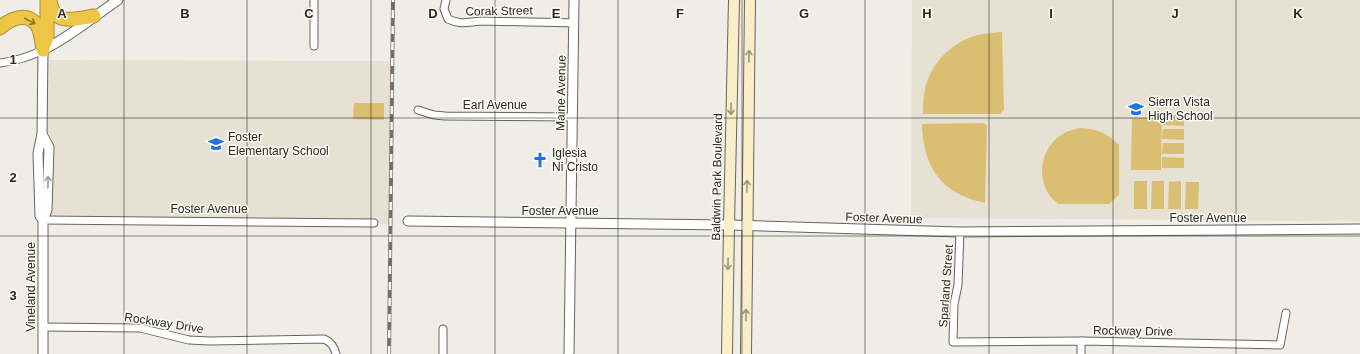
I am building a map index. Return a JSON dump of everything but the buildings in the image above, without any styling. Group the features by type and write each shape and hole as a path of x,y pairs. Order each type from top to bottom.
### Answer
{"highway":[{"path":"49,0 51,7 56,14 65,20 94,16"},
{"path":"43,50 47,36 49,0"},
{"path":"0,28 16,18 29,19 37,25 43,50"}],"main road":[{"name":"Baldwin Park Boulevard","path":"727,354 734,0"},
{"path":"746,354 750,0"}],"street":[{"path":"0,63 12,62 29,57 58,43 118,0"},
{"path":"314,0 314,46"},
{"name":"Corak Street","path":"446,0 444,9 448,19 462,24 478,21 574,23"},
{"name":"Maine Avenue","path":"569,354 574,0"},
{"name":"Vineland Avenue","path":"43,50 42,134 38,153 40,216 44,220 43,354"},
{"name":"Earl Avenue","path":"418,110 434,115 445,116 573,117"},
{"name":"Foster Avenue","path":"44,220 374,223"},
{"name":"Foster Avenue","path":"408,221 747,225 960,232 1360,229"},
{"name":"Sparland Street","path":"953,342 954,304 958,285 960,232"},
{"name":"Rockway Drive","path":"953,342 1081,341 1280,345 1286,313"},
{"name":"Rockway Drive","path":"43,327 140,328 190,340 210,341 324,339 334,346 336,354"},
{"path":"443,329 443,354"},
{"path":"1081,341 1081,354"}],"shaded area":[{"name":"Sierra Vista High School","path":"912,0 1360,0 1360,221 911,218"},
{"path":"1002,32 1004,110 1000,114 923,114 923,100 926,85 935,66 942,57 958,43 968,38 981,34"},
{"name":"Foster Elementary School","path":"43,60 393,61 391,225 374,223 43,220 38,153"},
{"path":"354,103 384,103 384,120 353,119"},
{"path":"1163,115 1184,115 1184,126 1163,125"},
{"path":"1132,118 1162,118 1161,170 1131,170"},
{"path":"984,123 987,126 985,203 970,199 957,193 937,176 926,153 922,124"},
{"path":"1080,128 1102,132 1119,145 1119,195 1109,204 1058,204 1051,197 1044,185 1042,167 1047,150 1058,137 1068,131"},
{"path":"1163,129 1184,129 1184,140 1162,139"},
{"path":"1163,143 1184,143 1184,154 1162,154"},
{"path":"1162,157 1184,158 1184,168 1162,168"},
{"path":"1134,181 1147,181 1147,209 1134,209"},
{"path":"1152,181 1164,181 1164,209 1151,209"},
{"path":"1181,181 1181,209 1168,209 1169,182"},
{"path":"1186,182 1199,182 1198,209 1185,209"}],"railway":[{"path":"389,354 393,0"}],"place":[{"name":"Sierra Vista High School","path":"1136,109"},
{"name":"Foster Elementary School","path":"216,144"},
{"name":"Iglesia Ni Cristo","path":"540,160"}]}
